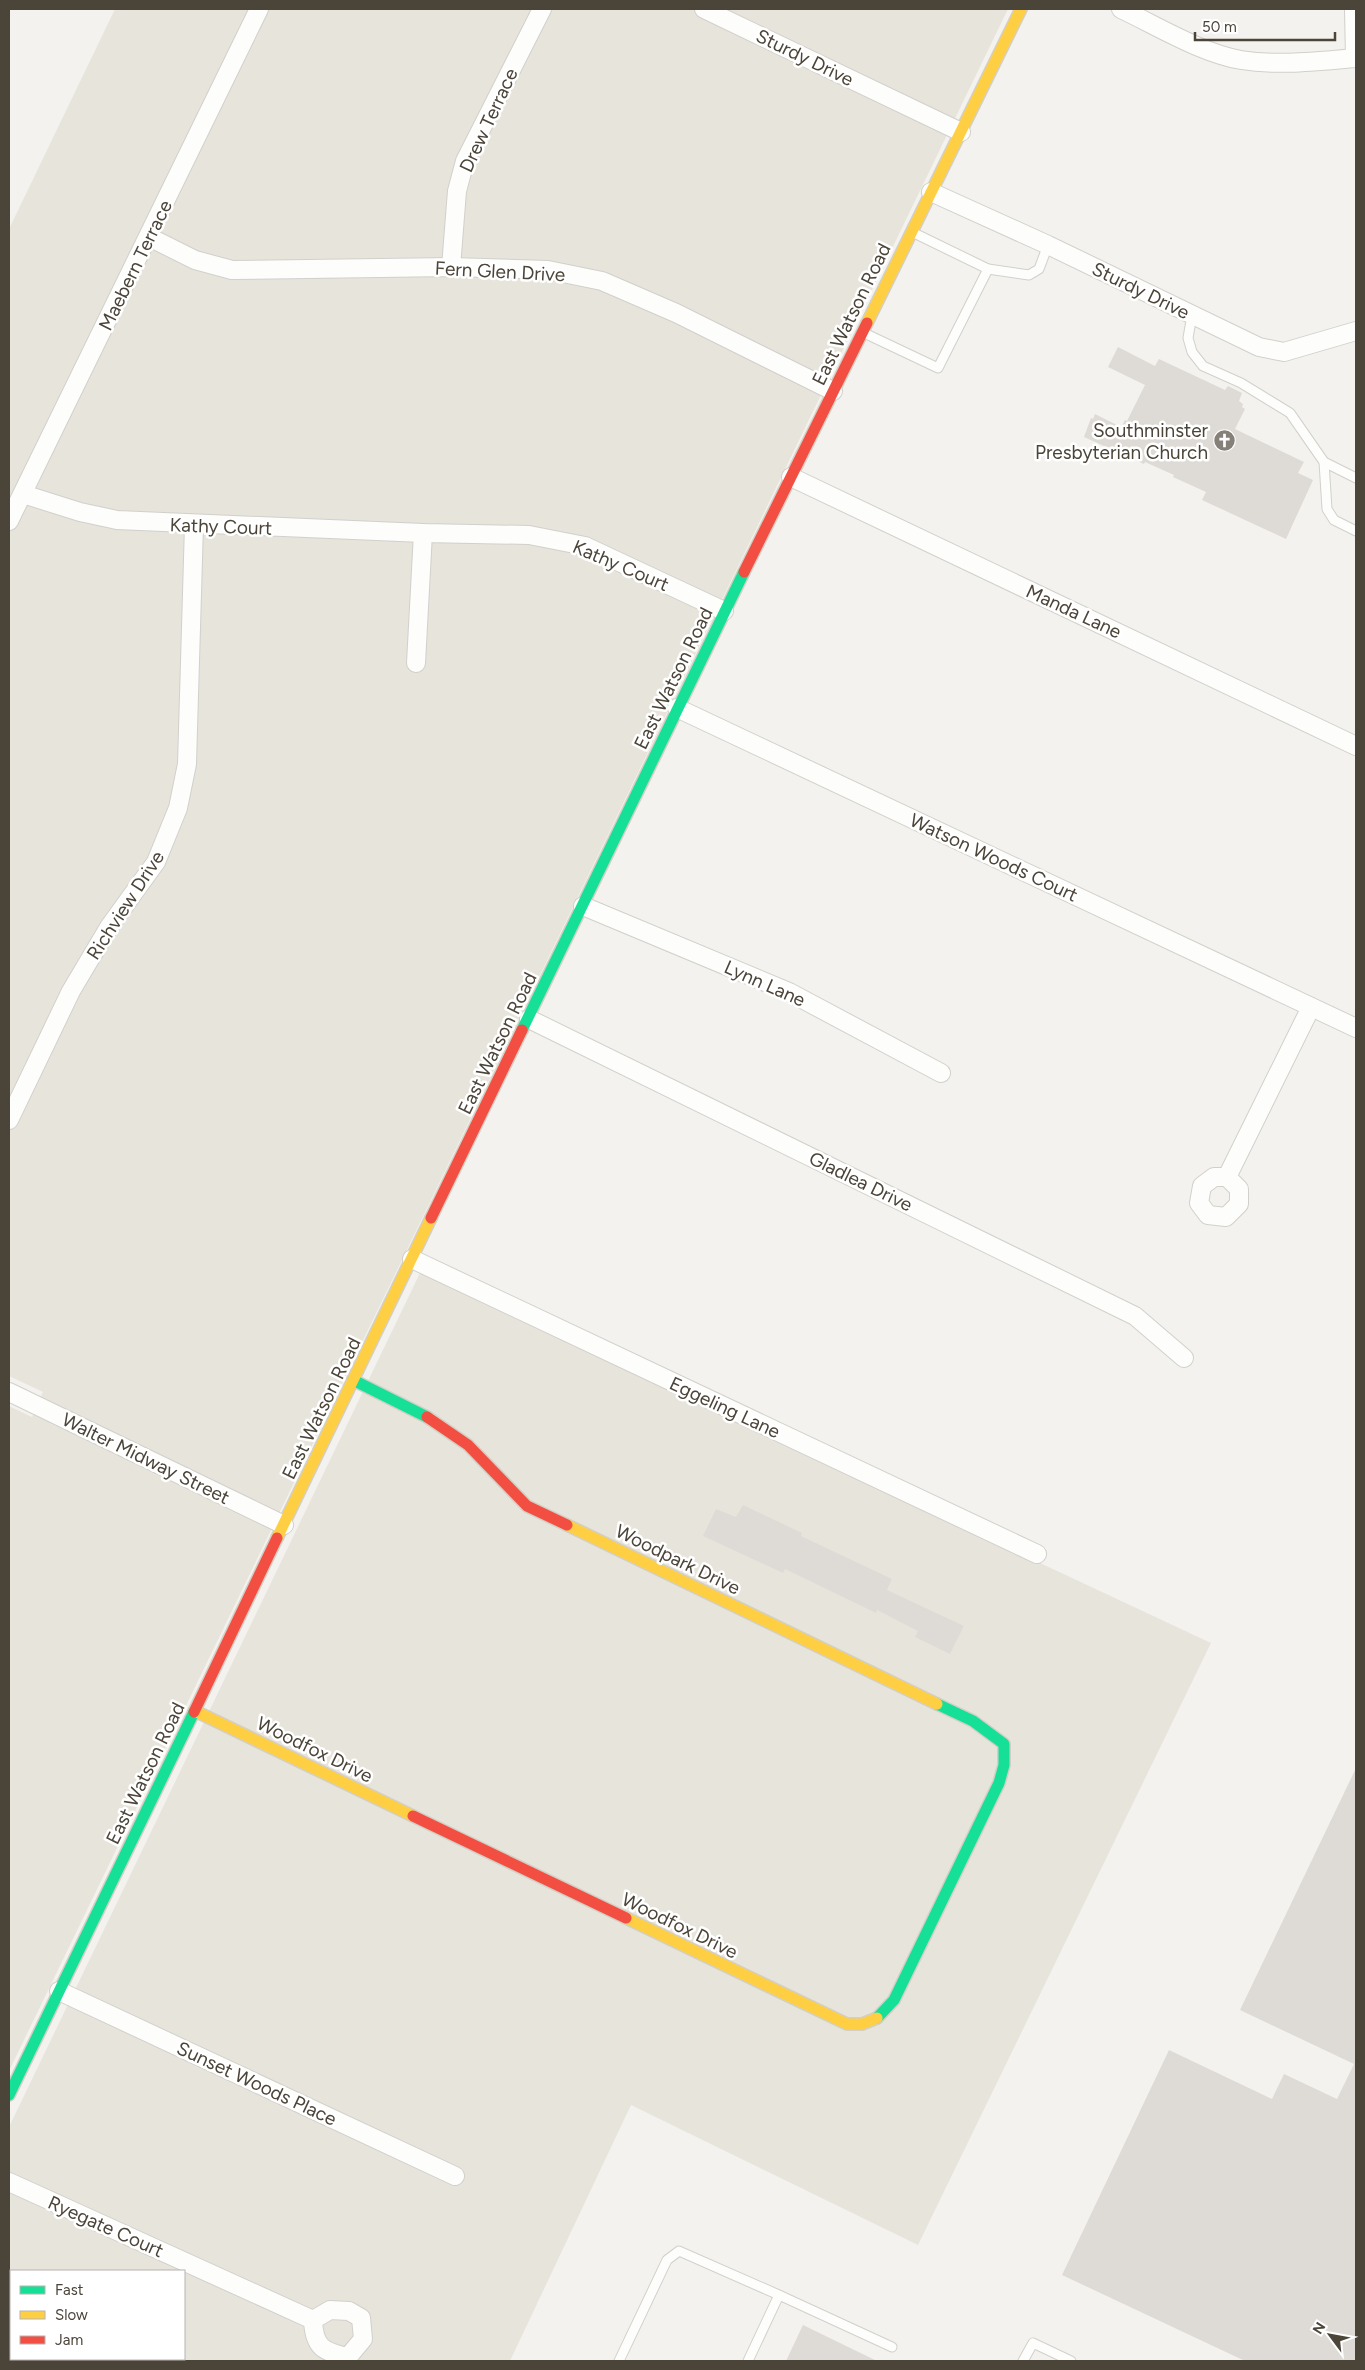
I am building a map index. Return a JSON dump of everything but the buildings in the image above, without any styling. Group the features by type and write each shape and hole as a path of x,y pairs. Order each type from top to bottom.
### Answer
{"street":[{"name":"Maebern Terrace","path":"9,521 259,9"},
{"name":"Drew Terrace","path":"451,267 457,191 465,161 542,9"},
{"name":"Sturdy Drive","path":"704,9 961,132"},
{"name":"East Watson Road","path":"9,2095 724,611 1021,9"},
{"path":"1121,9 1209,51 1241,60 1293,63 1356,58 1354,9"},
{"name":"Sturdy Drive","path":"931,192 1048,245 1258,347 1284,352 1356,331"},
{"name":"Fern Glen Drive","path":"149,236 195,260 232,270 451,267 548,270 602,281 676,313 833,391"},
{"name":"Manda Lane","path":"791,477 1356,746"},
{"name":"Kathy Court","path":"23,494 80,512 117,520 423,534 529,535 585,546 724,611"},
{"name":"Richview Drive","path":"9,1120 71,991 109,927 156,862 178,808 187,764 194,525"},
{"path":"416,663 423,534"},
{"name":"Watson Woods Court","path":"677,708 1356,1028"},
{"name":"Lynn Lane","path":"583,906 789,992 941,1072"},
{"path":"1227,1177 1312,1007"},
{"name":"Gladlea Drive","path":"529,1019 1135,1316 1184,1358"},
{"name":"Eggeling Lane","path":"412,1260 1037,1554"},
{"name":"Woodpark Drive","path":"353,1380 434,1421 458,1436 475,1451 514,1496 527,1506 973,1721 1004,1744"},
{"name":"Walter Midway Street","path":"9,1392 284,1525"},
{"name":"Woodfox Drive","path":"195,1710 847,2024 859,2026 885,2013 894,2000 999,1783 1004,1765 1004,1744"},
{"name":"Sunset Woods Place","path":"59,1990 455,2176"},
{"name":"Ryegate Court","path":"9,2182 313,2320"}],"lane":[{"path":"912,232 988,269 1029,275 1039,269 1048,245"},
{"path":"862,332 938,368 988,269"},
{"path":"1192,315 1188,338 1192,352 1203,366 1241,383 1290,413 1324,462 1356,478"},
{"path":"1324,462 1327,509 1334,520 1356,531"},
{"path":"619,2361 667,2260 679,2251 892,2347"},
{"path":"748,2361 779,2295"},
{"path":"1023,2361 1033,2343 1071,2361"}],"shaded area":[{"path":"115,9 1008,9 9,2071 9,1406 32,1417 43,1392 9,1376 9,229"},
{"path":"420,1273 1211,1643 918,2245 631,2105 510,2361 9,2361 9,2127"}],"traffic: fast":[{"path":"522,1030 744,572"},
{"path":"353,1380 427,1417"},
{"path":"877,2018 894,2000 999,1783 1004,1765 1004,1744 973,1721 937,1704"},
{"path":"9,2095 194,1712"}],"traffic: slow":[{"path":"867,323 1021,9"},
{"path":"277,1538 431,1218"},
{"path":"567,1525 937,1704"},
{"path":"195,1711 413,1816"},
{"path":"626,1918 847,2024 862,2024 877,2018"}],"traffic: jam":[{"path":"744,572 867,323"},
{"path":"431,1218 522,1030"},
{"path":"427,1417 468,1445 527,1506 567,1525"},
{"path":"194,1712 277,1538"},
{"path":"413,1816 626,1918"}],"place":[{"name":"Southminster Presbyterian Church","path":"1224,441"}]}
